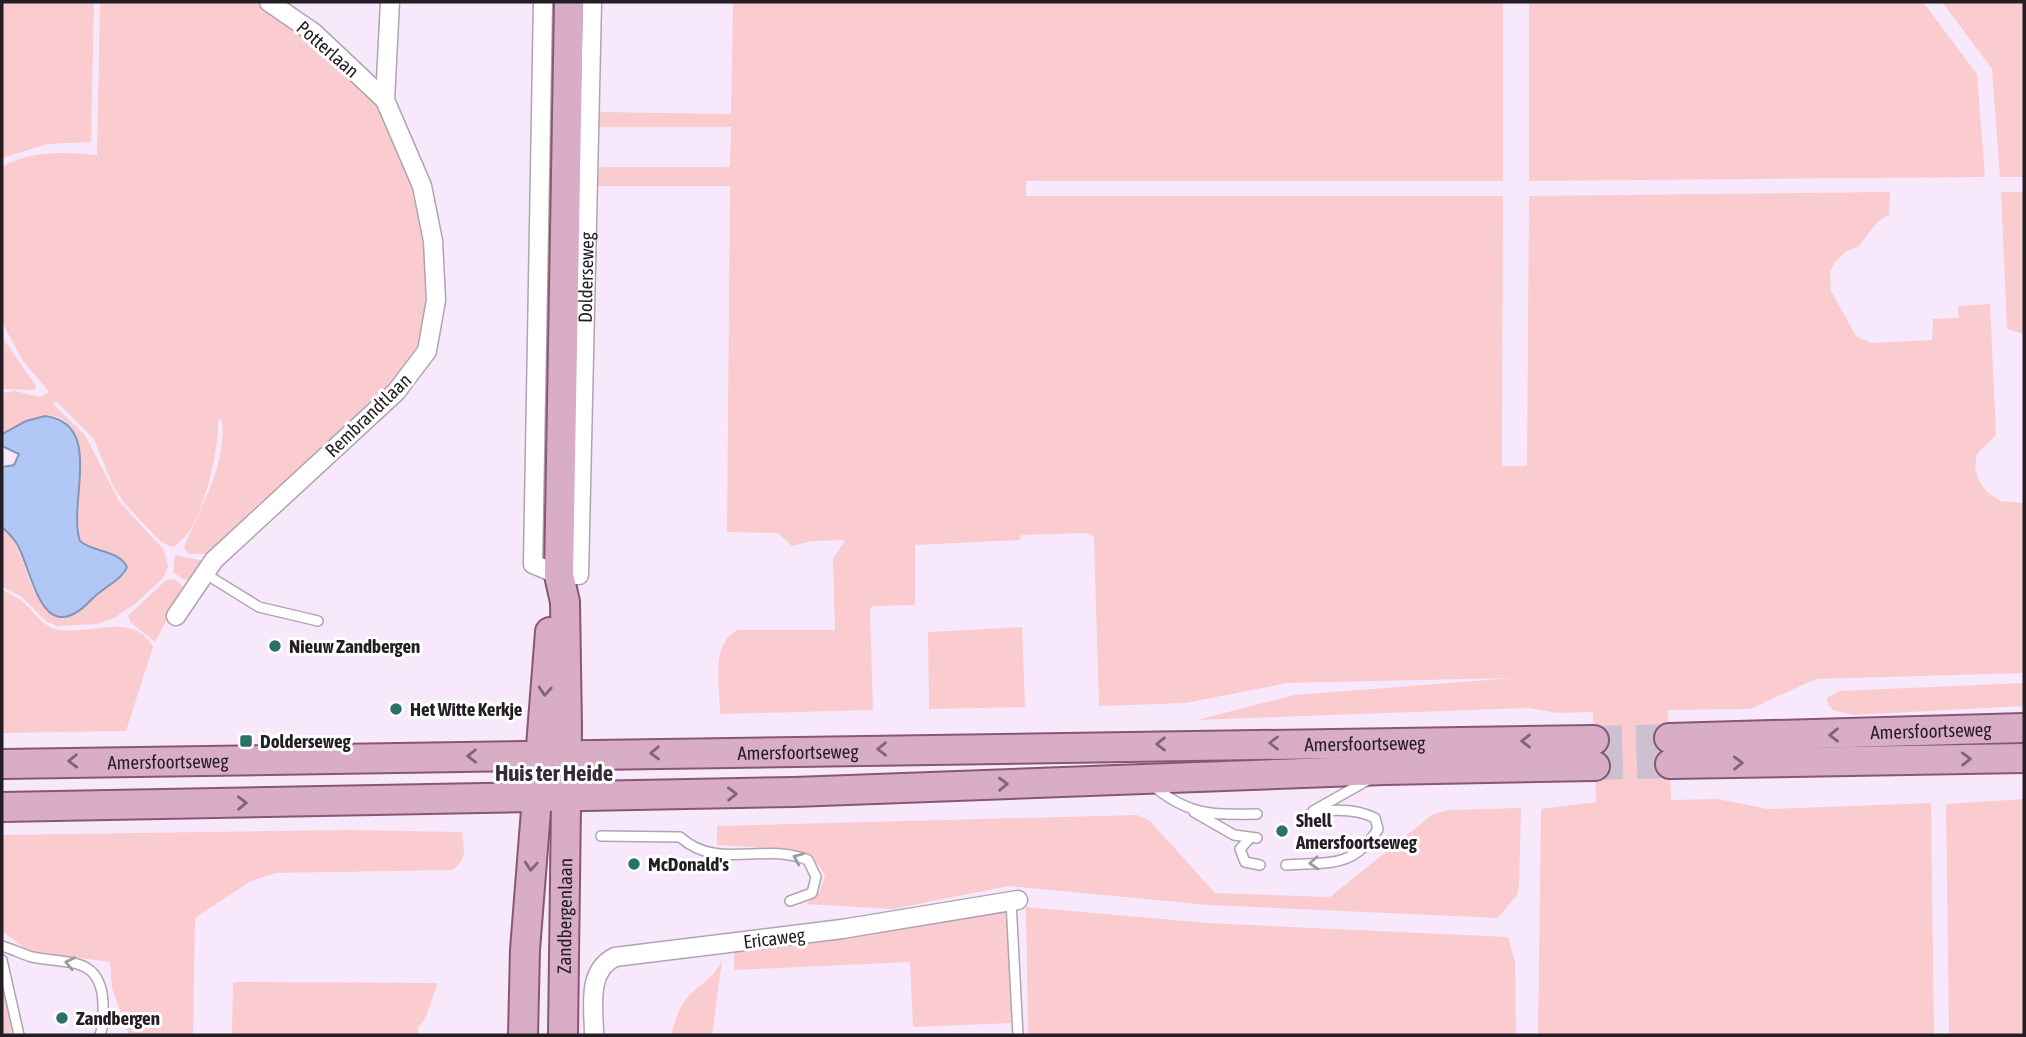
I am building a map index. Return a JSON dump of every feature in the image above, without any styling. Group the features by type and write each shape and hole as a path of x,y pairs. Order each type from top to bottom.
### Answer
{"main road":[{"name":"Dolderseweg","path":"553,755 565,602 559,575 569,2"},
{"name":"Amersfoortseweg","path":"2024,728 1669,751 2024,758"},
{"name":"Amersfoortseweg","path":"2,764 553,755 1595,753 1384,770 1145,779 536,798 2,807"},
{"name":"Zandbergenlaan","path":"553,755 566,797 563,1035"},
{"name":"Zandbergenlaan","path":"523,1035 525,950 536,798 553,755"}],"street":[{"name":"Potterlaan","path":"268,2 314,33 385,100"},
{"name":"Rembrandtlaan","path":"176,616 204,573 252,522 396,392 427,351 436,300 433,241 422,186 385,100 390,2"},
{"path":"543,2 533,564 559,575"},
{"name":"Dolderseweg","path":"559,575 579,575 592,2"},
{"name":"Ericaweg","path":"594,1035 595,976 601,966 615,957 842,929 1015,901"}],"lane":[{"path":"204,573 259,607 318,621"},
{"name":"Amersfoortseweg","path":"1286,865 1344,862 1355,856 1378,829 1374,818 1365,813 1304,815 1384,770"},
{"path":"1145,779 1174,803 1211,824 1253,839 1240,849 1245,862 1260,865"},
{"path":"1192,811 1257,814"},
{"path":"601,836 680,836 695,850 711,854 789,853 808,860 816,877 812,893 790,901"},
{"path":"1015,901 1018,1035"},
{"path":"2,946 29,956 87,967 96,974 102,985 103,1027 100,1035"},
{"path":"2,960 19,1035"}],"shaded area":[{"path":"2,2 94,2 91,142 48,144 2,158"},
{"path":"100,2 253,2 269,10 312,41 378,107 406,170 422,225 428,298 422,340 407,368 380,398 252,510 210,554 189,554 184,547 205,501 216,471 222,438 222,420 218,419 216,450 200,510 182,540 171,547 160,541 125,504 113,486 94,439 57,402 53,404 85,435 119,501 164,550 168,567 163,578 136,603 114,618 98,624 57,626 46,621 22,597 2,587 2,527 18,548 37,597 55,616 71,616 101,589 121,576 124,560 94,550 80,541 79,464 77,444 71,428 59,418 41,416 2,434 2,393 15,391 39,397 49,392 21,358 2,322 2,167 36,155 97,155"},
{"path":"733,2 1503,2 1503,181 1026,181 1026,196 1503,196 1502,466 1527,466 1529,196 1890,192 1889,215 1878,221 1859,246 1845,252 1835,262 1830,272 1831,291 1856,336 1871,343 1932,340 1933,319 1959,318 1958,306 1990,304 1996,435 1977,454 1975,469 1987,492 2000,501 2024,503 2024,673 1816,679 1750,709 1668,710 1671,800 1718,799 1768,809 1931,803 1934,1035 1538,1035 1541,809 1596,802 1593,712 1557,713 1529,708 1197,720 1295,695 1513,678 1287,683 1186,703 1099,706 1094,537 1086,533 1022,535 1019,540 915,545 915,605 873,606 870,610 873,710 720,714 720,656 723,646 737,630 835,630 833,559 845,540 812,541 792,546 778,533 727,532 730,186 594,186 594,167 730,167 731,127 595,127 596,112 731,114"},
{"path":"1529,2 1923,2 1977,74 1985,177 1529,181"},
{"path":"1942,2 2024,2 2024,177 2000,177 1992,69"},
{"path":"2001,192 2024,192 2024,356 2023,334 2007,329"},
{"path":"2,337 36,386 35,390 2,389"},
{"path":"175,555 204,561 189,579 184,580 173,572"},
{"path":"174,579 184,587 155,642 130,622 128,616 165,581"},
{"path":"2,590 21,600 42,622 59,630 123,627 145,636 153,647 126,731 2,733"},
{"path":"1022,627 1025,707 929,709 928,632"},
{"path":"2024,683 2024,706 1853,715 1833,710 1828,705 1827,698 1839,691"},
{"path":"2024,799 2024,1035 1949,1035 1946,804"},
{"path":"1521,808 1519,886 1517,895 1498,918 1209,905 1008,886 893,909 806,904 820,891 825,875 813,857 791,849 717,845 717,826 1137,815 1150,821 1215,893 1330,897 1433,814 1449,810"},
{"path":"348,830 462,832 464,854 461,862 452,870 276,873 251,881 195,918 193,1035 129,1035 112,988 110,962 28,951 2,931 2,835"},
{"path":"1026,907 1208,923 1508,937 1515,962 1516,1035 1028,1035"},
{"path":"1007,908 1012,1023 913,1027 910,962 734,970 734,952"},
{"path":"722,960 712,1035 671,1035 684,1002 715,972"},
{"path":"2,974 12,1035 2,1035"},
{"path":"233,982 438,983 425,1019 418,1027 419,1035 232,1035"}],"water":[{"path":"45,416 63,422 74,433 79,449 77,526 80,541 118,557 127,567 121,576 76,612 63,617 53,615 44,607 17,544 2,527 2,467 14,465 19,454 2,446 2,434 26,421"}],"tunnel":[{"path":"1594,740 1669,738"},
{"path":"1595,766 1670,764"}],"place":[{"name":"Nieuw Zandbergen","path":"275,646"},
{"name":"Het Witte Kerkje","path":"396,709"},
{"name":"Dolderseweg","path":"246,741"},
{"name":"Shell Amersfoortseweg","path":"1282,831"},
{"name":"McDonald's","path":"634,864"},
{"name":"Zandbergen","path":"62,1018"}],"district":[{"name":"Huis ter Heide","path":"554,773"}]}
